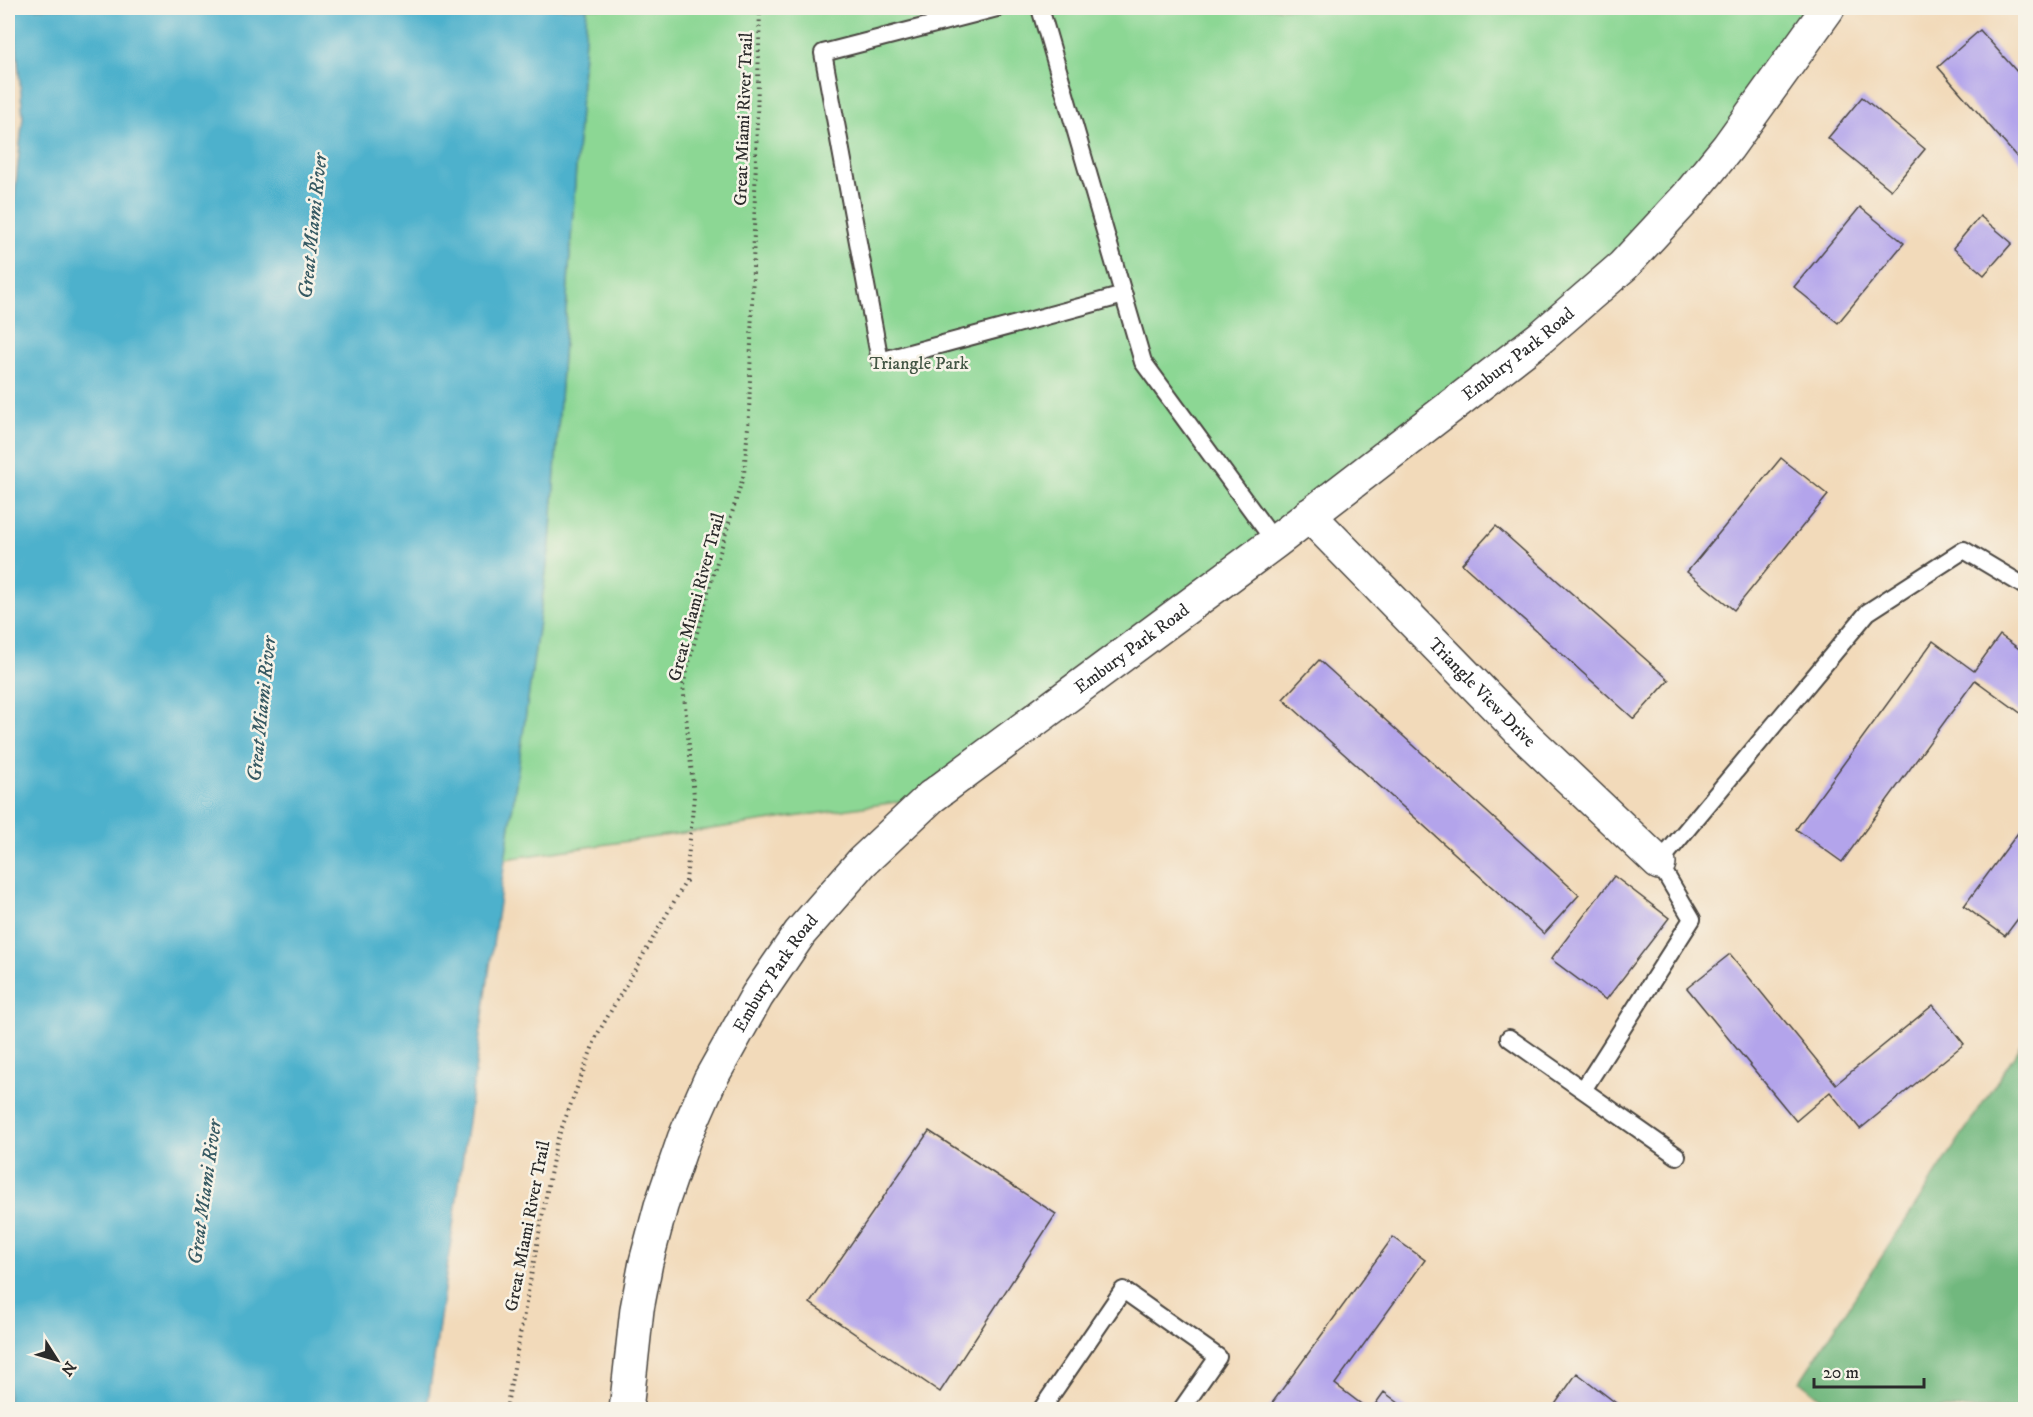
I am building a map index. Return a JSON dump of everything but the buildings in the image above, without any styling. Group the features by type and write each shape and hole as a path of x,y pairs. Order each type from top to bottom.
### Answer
{"street":[{"name":"Embury Park Road","path":"633,1407 637,1309 646,1262 661,1206 684,1139 710,1080 751,1005 800,933 862,862 931,797 1275,542 1541,337 1623,266 1688,196 1728,147 1828,8"},
{"name":"Triangle View Drive","path":"1309,515 1528,740 1659,863"}],"lane":[{"path":"997,8 823,53 880,361 1124,295"},
{"path":"1041,8 1143,362 1275,542"},
{"path":"1583,1090 1692,919 1659,863 1868,612 1964,550 2025,587"},
{"path":"1509,1038 1677,1155"},
{"path":"1041,1410 1122,1290 1218,1357 1181,1410"}],"path":[{"name":"Great Miami River Trail","path":"506,1410 556,1143 597,1035 686,881 694,796 683,685 709,588 744,474 749,415 760,8"}],"green space":[{"name":"Triangle Park","path":"587,8 1828,8 1623,266 931,797 505,859 550,544"},
{"path":"2025,1039 2025,1409 1835,1409 1800,1381"}],"water":[{"name":"Great Miami River","path":"13,8 587,8 550,544 427,1409 8,1409 8,259 23,116"}]}
